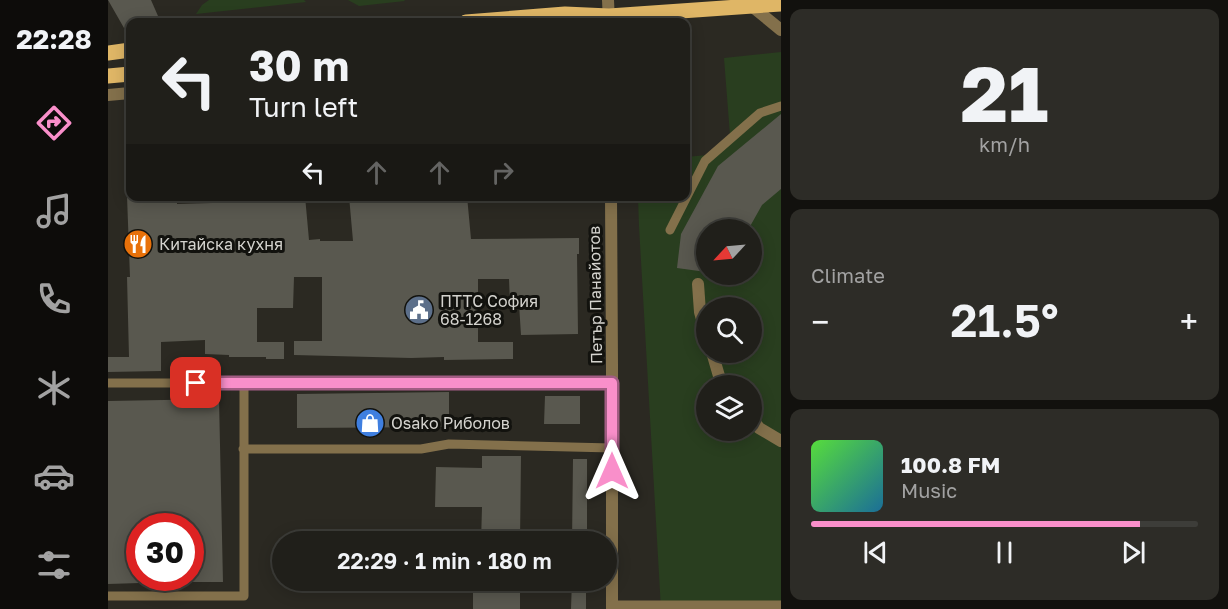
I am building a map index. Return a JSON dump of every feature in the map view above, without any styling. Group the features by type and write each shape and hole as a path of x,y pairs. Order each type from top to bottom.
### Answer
{"main road":[{"path":"516,18 781,4"},
{"path":"108,53 126,51"},
{"path":"108,76 126,74"}],"street":[{"path":"753,7 781,30"},
{"path":"108,95 126,93"},
{"name":"Петър Панайотов","path":"610,201 612,607"},
{"path":"762,430 781,441"}],"lane":[{"path":"690,191 705,161 760,113 781,106"},
{"path":"670,230 685,201"},
{"path":"108,383 612,383"},
{"path":"108,596 244,596 244,383"},
{"path":"243,449 421,449 449,444 612,448"},
{"path":"612,607 781,605"}],"green space":[{"path":"209,0 304,0 306,2 196,14"},
{"path":"348,0 404,0 405,1 359,6"},
{"path":"781,52 781,609 661,609 638,201 690,201 690,157 707,155 730,135 724,58"}],"building":[{"path":"108,0 151,0 158,16 126,18 124,28"},
{"path":"781,114 781,189 762,205 754,219 696,219 696,271 677,268 681,234 718,166"},
{"path":"127,201 177,201 177,204 305,201 309,240 353,241 349,201 467,201 471,239 579,238 579,254 577,254 578,334 521,335 519,304 510,304 509,279 478,279 478,342 513,342 513,359 444,360 444,357 294,355 294,341 322,341 322,277 294,277 293,308 257,308 257,342 284,342 284,359 205,354 205,340 161,342 161,371 108,372 108,357 129,357 127,277 130,277"},
{"path":"449,392 449,427 297,428 297,394"},
{"path":"545,396 580,396 580,424 544,424"},
{"path":"219,399 223,582 204,582 204,513 126,513 126,583 108,584 108,401"},
{"path":"482,456 521,456 520,531 481,531 482,507 435,507 436,467 482,468"},
{"path":"573,459 587,459 587,531 572,531"},
{"path":"473,591 520,591 520,609 473,609"},
{"path":"572,591 586,591 586,609 571,609"}],"place":[{"name":"Китайска кухня","path":"138,244"},
{"name":"ПТТС София 68-1268","path":"419,310"},
{"name":"Osako Риболов","path":"370,423"}],"route":[{"path":"196,383 612,383 612,471"}]}
